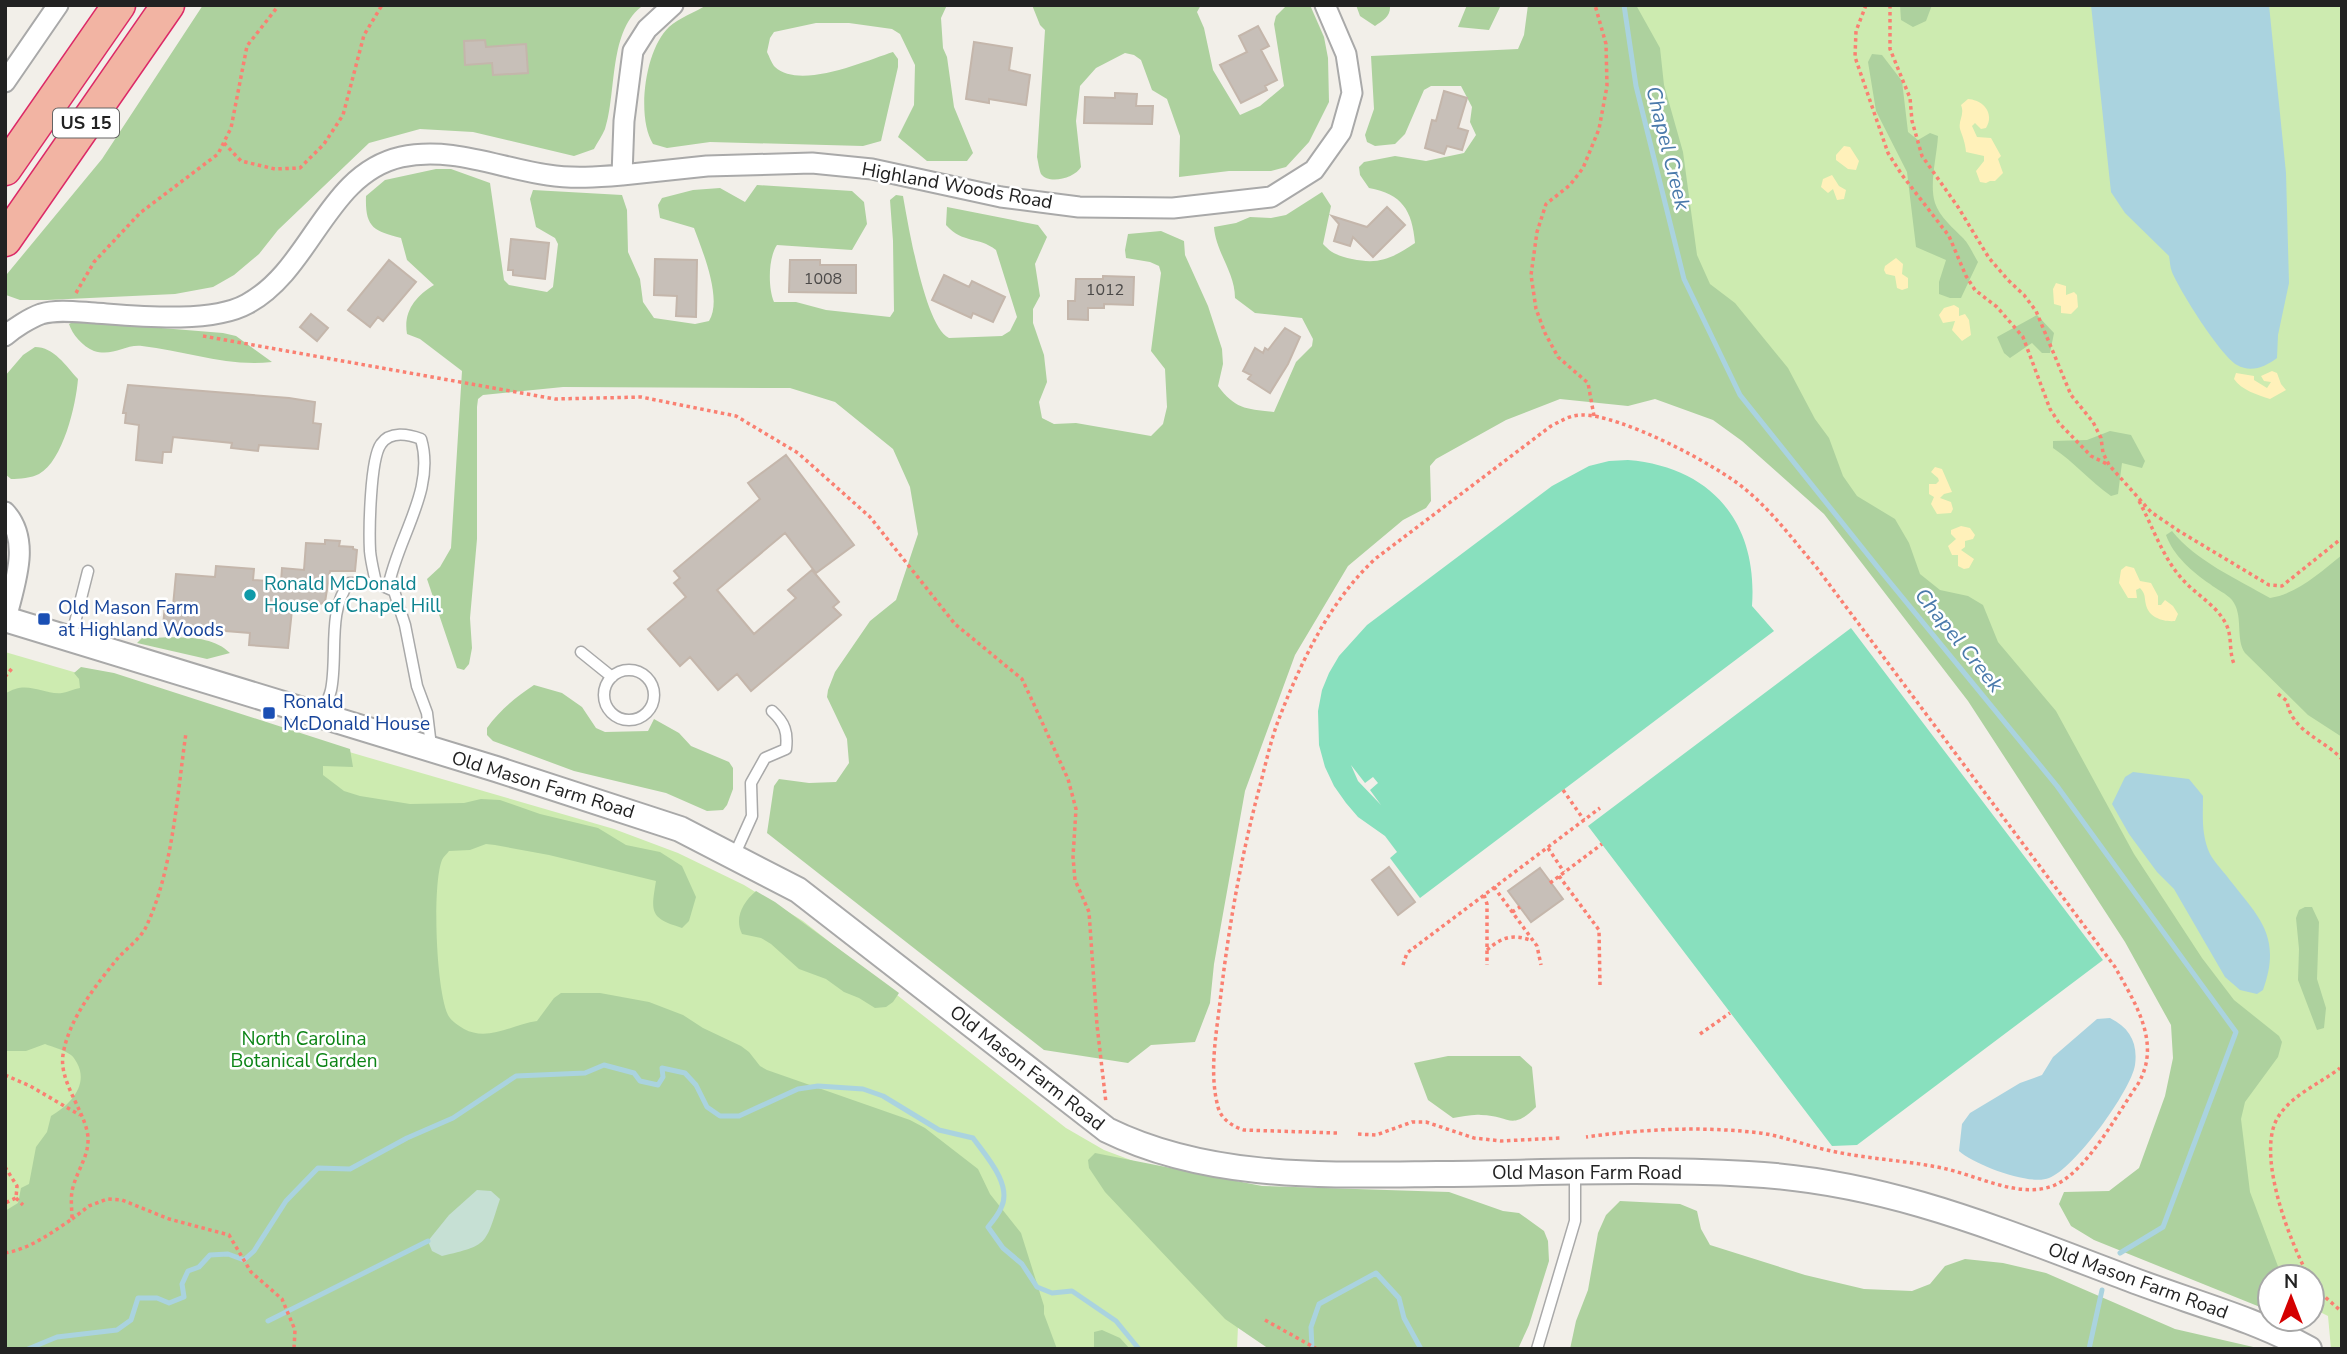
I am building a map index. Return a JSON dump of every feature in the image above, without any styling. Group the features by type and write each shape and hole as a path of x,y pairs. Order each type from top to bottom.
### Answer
{"highway":[{"name":"US 15","path":"5,169 119,5"},
{"name":"US 15","path":"5,240 167,5"}],"street":[{"path":"5,82 58,5"},
{"path":"622,175 624,121 633,51 647,29 673,5"},
{"name":"Highland Woods Road","path":"5,337 42,314 67,312 138,316 215,315 244,306 267,293 360,175 378,164 402,157 441,152 548,175 583,178 707,166 812,163 872,169 1001,197 1080,207 1173,208 1271,197 1314,170 1341,132 1352,93 1346,54 1325,5"},
{"path":"5,512 18,534 20,556 6,620"},
{"name":"Old Mason Farm Road","path":"6,620 680,829 798,890 1107,1130 1131,1142 1176,1157 1256,1170 1374,1174 1733,1173 1850,1185 1966,1218 2233,1316 2309,1349"}],"lane":[{"path":"376,583 370,552 373,469 381,444 391,436 402,434 421,439 425,452 423,484 392,565 388,588"},
{"path":"71,639 88,571"},
{"path":"320,716 331,692 337,610 341,594 349,583 376,583 394,591 426,713 431,750"},
{"path":"580,652 612,677"},
{"path":"636,671 650,680 654,697 647,712 633,719 617,717 611,712 605,698 605,690 612,677 619,672 636,671"},
{"path":"734,856 751,816 751,783 765,758 786,749 788,737 784,722 772,711"},
{"path":"1537,1349 1575,1221 1576,1172"}],"path":[{"path":"67,312 94,262 140,213 218,154 231,128 247,46 279,5"},
{"path":"224,143 241,161 275,169 300,168 324,144 343,115 364,35 382,5"},
{"path":"1594,416 1588,383 1558,357 1545,333 1536,309 1531,275 1537,232 1546,204 1570,185 1583,168 1599,129 1607,86 1606,44 1595,5"},
{"path":"1866,5 1856,31 1855,57 1888,153 1949,236 1975,290 1997,307 2023,337 2050,409 2059,423 2091,456 2109,465"},
{"path":"1890,5 1891,49 1910,99 1912,121 1922,156 1952,197 1989,258 2036,311 2071,395 2093,422 2109,465 2151,512 2269,585 2282,586 2342,538"},
{"path":"203,336 555,399 641,397 736,416 798,453 870,517 955,624 1022,679 1042,721 1068,779 1076,809 1073,857 1075,880 1089,912 1107,1130"},
{"path":"1337,1133 1233,1127 1218,1110 1214,1078 1215,1043 1228,936 1241,858 1279,719 1298,672 1332,609 1353,579 1374,559 1552,426 1566,418 1579,415 1613,420 1711,465 1745,489 1770,512 1817,568 2115,967 2134,1002 2144,1029 2148,1058 2138,1084 2083,1164 2069,1177 2043,1189 2029,1190 2007,1186 1942,1168 1826,1150 1759,1133 1655,1129 1586,1137"},
{"path":"2136,495 2161,547 2183,581 2206,600 2225,621 2231,634 2230,657 2235,666"},
{"path":"5,677 13,667"},
{"path":"2278,694 2287,701 2288,713 2296,723 2332,748 2342,759"},
{"path":"72,1219 72,1189 87,1153 88,1132 67,1082 62,1057 73,1025 93,991 118,958 145,930 166,867 186,733"},
{"path":"1563,790 1584,820"},
{"path":"1403,965 1407,953 1600,808"},
{"path":"1550,883 1602,844"},
{"path":"1548,847 1564,872"},
{"path":"1559,876 1599,930 1600,985"},
{"path":"1494,887 1532,940 1539,953 1541,965"},
{"path":"1484,895 1487,904 1487,965"},
{"path":"1512,912 1520,906"},
{"path":"1487,950 1496,942 1510,936 1532,940"},
{"path":"1700,1034 1730,1013"},
{"path":"2302,1263 2290,1237 2272,1174 2270,1149 2275,1122 2304,1092 2340,1068"},
{"path":"5,1075 80,1115"},
{"path":"1358,1134 1376,1135 1412,1122 1426,1122 1474,1138 1501,1141 1560,1138"},
{"path":"5,1167 18,1186 16,1198"},
{"path":"5,1203 16,1198"},
{"path":"16,1198 23,1205"},
{"path":"5,1253 41,1239 89,1206 107,1199 122,1200 169,1219 229,1235 251,1272 282,1299 295,1330 295,1349"},
{"path":"2326,1296 2342,1312"},
{"path":"1265,1320 1317,1349"}],"green space":[{"path":"203,5 644,5 632,15 624,29 616,62 609,115 594,149 574,156 473,132 420,129 369,143 278,230 259,254 234,275 213,287 175,294 47,300 20,300 6,295 7,274 102,159"},
{"path":"707,5 947,5 941,18 943,48 947,57 954,107 973,153 967,161 927,161 898,137 914,105 915,65 900,34 892,29 849,23 816,23 774,32 767,52 775,67 800,76 833,72 893,52 898,59 898,67 881,141 863,146 710,142 667,148 653,144 648,132 644,101 654,51 669,27"},
{"path":"1032,5 1201,5 1197,12 1204,28 1213,70 1240,115 1260,106 1284,86 1274,24 1276,16 1287,5 1310,5 1324,37 1328,58 1329,102 1309,142 1286,167 1271,171 1229,171 1179,177 1180,136 1167,99 1152,90 1141,60 1125,53 1096,68 1080,86 1076,121 1081,167 1068,177 1050,179 1041,174 1037,157 1045,30 1040,25"},
{"path":"1356,5 1390,5 1390,9 1386,18 1375,26 1360,16"},
{"path":"1467,5 1501,5 1489,30 1458,27"},
{"path":"1528,5 1636,5 1660,48 1664,85 1683,152 1697,255 1710,284 1735,303 1788,368 1815,419 1829,438 1843,476 1857,496 1895,519 1909,543 1920,574 1940,590 1968,596 1983,605 1998,642 2056,711 2134,854 2202,958 2234,1000 2279,1036 2282,1042 2278,1057 2245,1102 2241,1119 2250,1192 2277,1263 2256,1263 2256,1305 2094,1240 2071,1226 2059,1204 2064,1192 2109,1191 2139,1168 2165,1096 2173,1058 2171,1025 2125,942 1968,701 1824,514 1742,441 1713,420 1655,399 1628,406 1560,399 1506,420 1436,459 1430,466 1431,501 1426,508 1403,520 1348,566 1295,655 1245,791 1214,964 1210,1003 1195,1042 1151,1045 1128,1063 1044,1050 767,833 774,786 779,779 809,783 836,782 849,763 847,739 827,697 828,690 835,672 870,621 896,600 918,534 910,487 893,449 835,402 790,388 563,387 483,395 478,399 477,407 477,539 470,618 472,648 469,664 464,670 457,668 427,579 440,567 451,548 462,371 420,339 407,334 407,318 412,305 434,285 407,260 401,238 377,230 369,221 366,196 385,180 436,169 451,169 490,183 504,280 509,285 547,292 553,287 558,244 555,238 536,227 530,199 533,190 622,195 627,210 628,252 640,279 643,302 654,318 695,324 709,321 713,312 710,274 694,228 660,218 658,205 662,198 693,190 720,188 745,202 757,185 852,191 864,202 867,224 852,250 777,245 771,265 772,296 774,302 796,302 826,310 890,317 894,311 890,200 896,195 903,196 925,295 940,330 949,338 1002,336 1010,331 1017,317 996,250 952,231 946,225 947,207 1038,225 1047,237 1035,264 1040,296 1033,309 1033,323 1044,355 1047,382 1039,402 1042,418 1054,424 1076,423 1151,436 1163,424 1167,407 1165,369 1151,351 1161,273 1159,266 1150,262 1126,258 1128,234 1161,231 1184,241 1185,255 1208,306 1222,349 1223,364 1218,386 1236,404 1274,412 1296,362 1312,346 1313,339 1302,318 1255,313 1235,298 1232,280 1214,227 1250,217 1271,218 1286,215 1322,192 1331,206 1323,244 1339,256 1378,261 1415,243 1411,221 1403,205 1390,194 1369,188 1360,175 1359,167 1364,162 1395,156 1426,161 1464,153 1476,135 1470,122 1472,107 1461,86 1431,86 1424,90 1405,134 1395,144 1375,146 1367,142 1365,135 1374,109 1371,56 1518,49 1524,35"},
{"path":"1565,5 2342,5 2342,1349 2331,1349 2326,1315 2326,1263 2256,1263 2256,1271 2185,1243 2239,1059 1847,504 1663,370"},
{"path":"1900,5 1932,5 1926,21 1913,27 1901,20"},
{"path":"1872,54 1882,55 1902,81 1908,132 1918,140 1930,133 1938,136 1933,179 1935,203 1943,217 1967,243 1978,262 1961,298 1939,294 1939,282 1946,260 1916,247 1907,172 1876,111 1868,62"},
{"path":"2037,315 2054,333 2050,353 2042,353 2032,343 2010,358 2004,353 1997,337"},
{"path":"75,321 223,333 236,336 272,362 239,362 142,346 113,352 94,351 78,340 69,324"},
{"path":"35,347 54,354 78,379 74,403 67,431 55,457 47,467 33,476 11,479 5,474 5,376 23,355"},
{"path":"2110,431 2131,435 2145,461 2142,468 2122,463 2118,494 2111,496 2053,448 2053,441 2087,440"},
{"path":"1628,460 1658,465 1684,474 1706,487 1724,504 1738,525 1747,549 1752,576 1752,606 1774,631 1420,898 1390,858 1397,852 1385,836 1358,817 1346,803 1325,767 1319,745 1318,711 1329,673 1339,656 1367,625 1552,486 1589,466","holes":["1351,765 1365,783 1373,777 1378,783 1370,790 1381,805 1358,781"]},
{"path":"2172,531 2205,560 2270,598 2299,587 2342,555 2342,737 2308,715 2245,653 2240,641 2236,606 2178,556 2166,535"},
{"path":"1851,628 2103,960 1857,1145 1832,1146 1588,826"},
{"path":"142,638 200,639 221,646 230,653 207,659 137,643"},
{"name":"North Carolina Botanical Garden","path":"5,652 614,829 678,853 744,885 803,921 1066,1128 1104,1150 1152,1168 1244,1188 1237,1349 5,1349"},
{"name":"North Carolina Botanical Garden","path":"81,667 114,673 350,749 353,767 323,766 323,775 344,791 410,804 500,800 540,814 598,828 626,845 660,852 682,866 696,897 689,921 682,928 663,921 655,912 653,900 656,881 495,845 486,844 470,850 449,851 443,859 439,873 436,913 438,962 449,1017 464,1029 482,1034 537,1021 561,993 600,993 649,1002 683,1015 741,1046 767,1070 910,1120 925,1128 978,1169 990,1194 1021,1233 1057,1349 5,1349 5,1211 18,1203 21,1188 29,1184 36,1147 47,1132 51,1116 76,1094 81,1079 74,1058 45,1044 26,1051 5,1051 5,694 20,688 62,693 80,688 79,679 74,673"},
{"path":"534,685 562,693 582,707 596,728 605,732 648,731 654,719 679,733 691,746 729,762 733,768 733,789 727,805 723,810 707,811 666,793 574,771 493,741 487,735 487,728 509,704"},
{"path":"756,891 899,993 893,1002 886,1007 875,1008 826,979 799,969 761,938 742,934 739,916 747,900"},
{"path":"2312,907 2319,922 2317,979 2326,1008 2324,1028 2317,1030 2298,980 2296,918 2299,910"},
{"path":"1448,1056 1520,1056 1532,1067 1536,1107 1528,1115 1515,1121 1478,1115 1453,1118 1428,1100 1414,1063"},
{"path":"1095,1153 1262,1186 1449,1192 1503,1211 1519,1213 1544,1231 1548,1241 1549,1261 1529,1325 1518,1349 1269,1349 1225,1319 1105,1192 1089,1168 1088,1160"},
{"path":"477,1190 491,1191 500,1199 483,1241 469,1249 442,1256 432,1251 428,1241 449,1215"},
{"path":"1620,1201 1680,1204 1697,1211 1701,1229 1710,1245 1805,1275 1864,1289 1912,1291 1930,1284 1945,1266 1965,1259 2003,1263 2046,1273 2175,1329 2262,1349 1570,1349 1576,1321 1588,1290 1598,1233 1606,1215"},
{"path":"1102,1330 1120,1338 1130,1349 1094,1349 1094,1332"}],"sand":[{"path":"1968,99 1983,105 1988,112 1986,128 1981,129 1975,123 1972,126 1977,137 1991,138 2001,156 1998,159 2003,173 1995,181 1980,182 1976,171 1984,161 1984,156 1966,152 1960,126 1961,105"},
{"path":"1844,146 1850,147 1859,161 1856,170 1848,169 1836,160 1836,155"},
{"path":"1832,175 1839,186 1846,190 1844,199 1837,200 1833,189 1828,193 1821,187 1823,179"},
{"path":"1896,258 1903,264 1902,274 1908,278 1908,288 1902,290 1897,288 1895,276 1886,274 1884,270 1885,266"},
{"path":"2056,283 2066,286 2066,295 2074,292 2077,295 2078,307 2071,314 2061,313 2061,306 2054,304 2053,289"},
{"path":"1954,305 1959,308 1959,316 1965,314 1969,320 1971,335 1962,341 1952,330 1955,321 1943,323 1939,315 1944,308"},
{"path":"2272,371 2277,373 2286,390 2270,399 2245,389 2234,379 2236,373 2254,376 2254,380 2267,388 2271,382 2264,381 2261,376"},
{"path":"1935,467 1942,469 1952,492 1940,498 1951,502 1951,513 1937,514 1931,504 1934,497 1929,494 1929,484 1939,481 1931,472"},
{"path":"1961,526 1970,528 1975,535 1973,539 1965,541 1965,547 1961,550 1974,559 1969,568 1964,569 1958,566 1958,555 1952,555 1948,546 1956,539 1951,530"},
{"path":"2126,566 2134,568 2140,581 2151,583 2158,596 2158,605 2165,600 2173,606 2178,614 2175,621 2162,620 2150,613 2140,588 2136,590 2137,598 2128,598 2119,583 2121,570"}],"water":[{"path":"2091,5 2269,5 2286,173 2289,283 2278,335 2277,358 2268,364 2247,369 2230,359 2201,322 2183,293 2172,272 2169,256 2125,213 2111,192"},
{"path":"2133,772 2189,779 2203,796 2204,832 2210,854 2257,915 2268,940 2268,971 2263,990 2257,994 2240,990 2225,977 2174,889 2157,872 2129,834 2112,804 2125,777"},
{"path":"2110,1018 2123,1026 2131,1037 2136,1057 2135,1065 2113,1110 2086,1145 2060,1172 2040,1180 2016,1177 1989,1168 1959,1151 1962,1124 1970,1113 2020,1083 2042,1075 2053,1057 2097,1019"}],"building":[{"path":"1258,26 1269,46 1261,50 1277,80 1265,86 1267,90 1241,103 1220,65 1247,52 1239,36"},
{"path":"485,40 486,47 526,44 528,73 493,75 492,63 465,65 464,41"},
{"path":"974,42 1012,48 1009,70 1030,75 1026,105 989,99 989,103 966,99"},
{"path":"1444,91 1467,98 1458,128 1468,131 1462,150 1447,146 1444,154 1425,148 1432,120 1436,121"},
{"path":"1115,93 1137,94 1136,106 1153,106 1152,124 1084,123 1085,97 1115,98"},
{"path":"1387,207 1405,225 1373,257 1353,237 1350,246 1334,241 1339,224 1332,216 1367,227"},
{"path":"511,239 549,243 545,279 513,275 513,270 508,270"},
{"path":"655,259 697,260 696,317 676,316 677,296 654,295"},
{"path":"389,260 416,282 383,321 378,317 370,327 348,310"},
{"path":"790,260 820,260 820,265 856,265 856,293 789,292"},
{"path":"944,275 969,287 972,281 1005,297 993,322 973,313 971,318 932,300"},
{"path":"1103,276 1134,277 1133,305 1104,304 1104,308 1088,308 1088,320 1068,319 1068,301 1075,301 1076,279 1103,279"},
{"path":"311,314 328,328 317,341 300,327"},
{"path":"1285,328 1300,337 1288,364 1270,393 1248,379 1251,375 1243,371 1255,348 1263,353 1265,348 1268,350"},
{"path":"128,385 315,402 313,423 321,424 318,449 259,445 258,451 231,448 232,443 173,437 171,452 163,452 162,463 136,460 139,425 125,423 126,413 123,413"},
{"path":"786,455 854,545 816,573 785,533 717,590 754,634 796,598 788,590 812,570 839,602 833,607 841,615 751,691 737,674 718,690 690,657 680,666 648,629 686,597 674,583 680,578 674,571 760,499 748,483"},
{"name":"Ronald McDonald House of Chapel Hill","path":"325,540 340,541 339,546 357,550 355,571 330,571 325,602 304,611 292,610 288,648 249,645 250,633 163,626 165,605 173,606 176,574 215,577 216,566 254,569 253,580 281,582 282,568 304,570 306,543 325,544"},
{"path":"1389,867 1415,902 1398,915 1372,880"},
{"path":"1540,868 1563,899 1531,922 1508,891"}],"waterway":[{"name":"Chapel Creek","path":"1624,5 1636,86 1684,279 1740,395 2057,786 2236,1032 2163,1227 2120,1253"},
{"path":"28,1349 57,1337 117,1330 131,1320 138,1298 157,1298 169,1303 184,1297 182,1284 188,1271 199,1267 210,1255 228,1254 244,1260 254,1251 286,1201 318,1168 350,1169 407,1138 453,1118 516,1076 585,1073 604,1065 634,1073 640,1081 658,1085 663,1077 662,1068 685,1073 696,1085 707,1107 720,1116 739,1116 798,1089 818,1086 863,1089 883,1096 939,1130 973,1138 991,1162 1004,1190 1001,1208 988,1227 1003,1248 1022,1264 1037,1287 1052,1293 1072,1291 1116,1321 1139,1349"},
{"path":"268,1321 428,1241"},
{"path":"1312,1349 1311,1327 1319,1304 1376,1273 1399,1298 1404,1318 1421,1349"},
{"name":"Chapel Creek","path":"2089,1349 2102,1290"}],"place":[{"name":"Ronald McDonald House of Chapel Hill","path":"250,595"},
{"name":"Old Mason Farm at Highland Woods","path":"44,619"},
{"name":"Ronald McDonald House","path":"269,713"}]}
